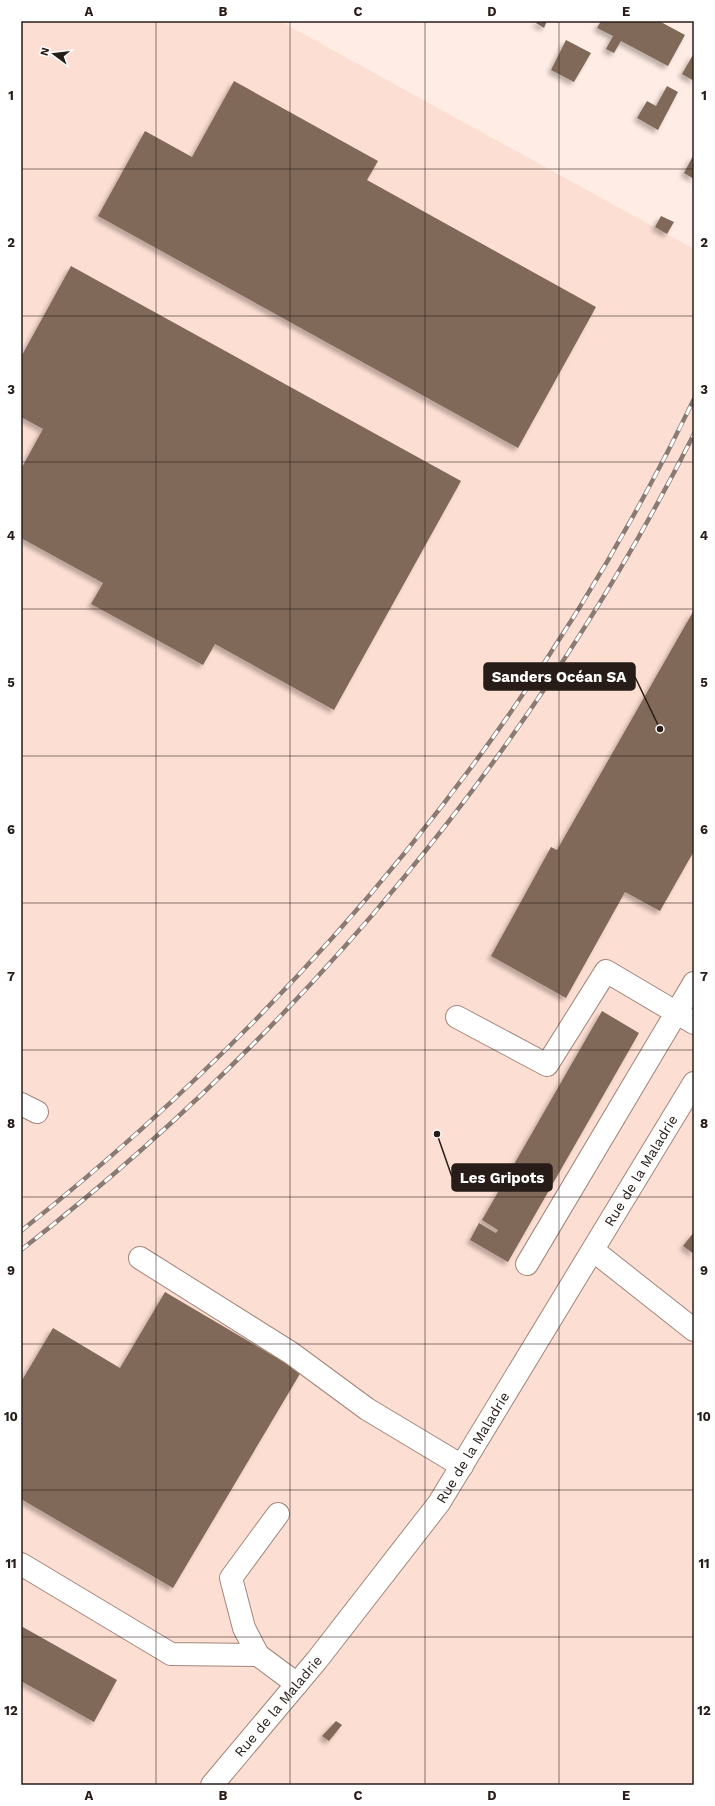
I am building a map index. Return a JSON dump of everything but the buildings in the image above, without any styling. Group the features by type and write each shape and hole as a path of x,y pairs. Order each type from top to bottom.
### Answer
{"street":[{"path":"458,1017 547,1065 606,970 685,1018"},
{"path":"527,1264 685,1018 694,983"},
{"name":"Rue de la Maladrie","path":"212,1785 297,1684 439,1503 594,1251 694,1083"},
{"path":"594,1251 694,1330"},
{"path":"140,1258 291,1353 367,1409 462,1466"},
{"path":"278,1514 231,1578 244,1628 258,1655 297,1684"},
{"path":"21,1564 171,1654 258,1655"}],"shaded area":[{"path":"21,21 280,21 694,249 694,1785 21,1785"}],"railway":[{"path":"21,1231 125,1144 224,1052 317,955 405,853 487,746 562,635 631,519 694,399"},
{"path":"21,1250 124,1165 222,1075 315,979 402,879 484,774 560,665 630,551 694,434"}],"place":[{"name":"Sanders Océan SA","path":"660,729"},
{"name":"Les Gripots","path":"437,1134"}]}
